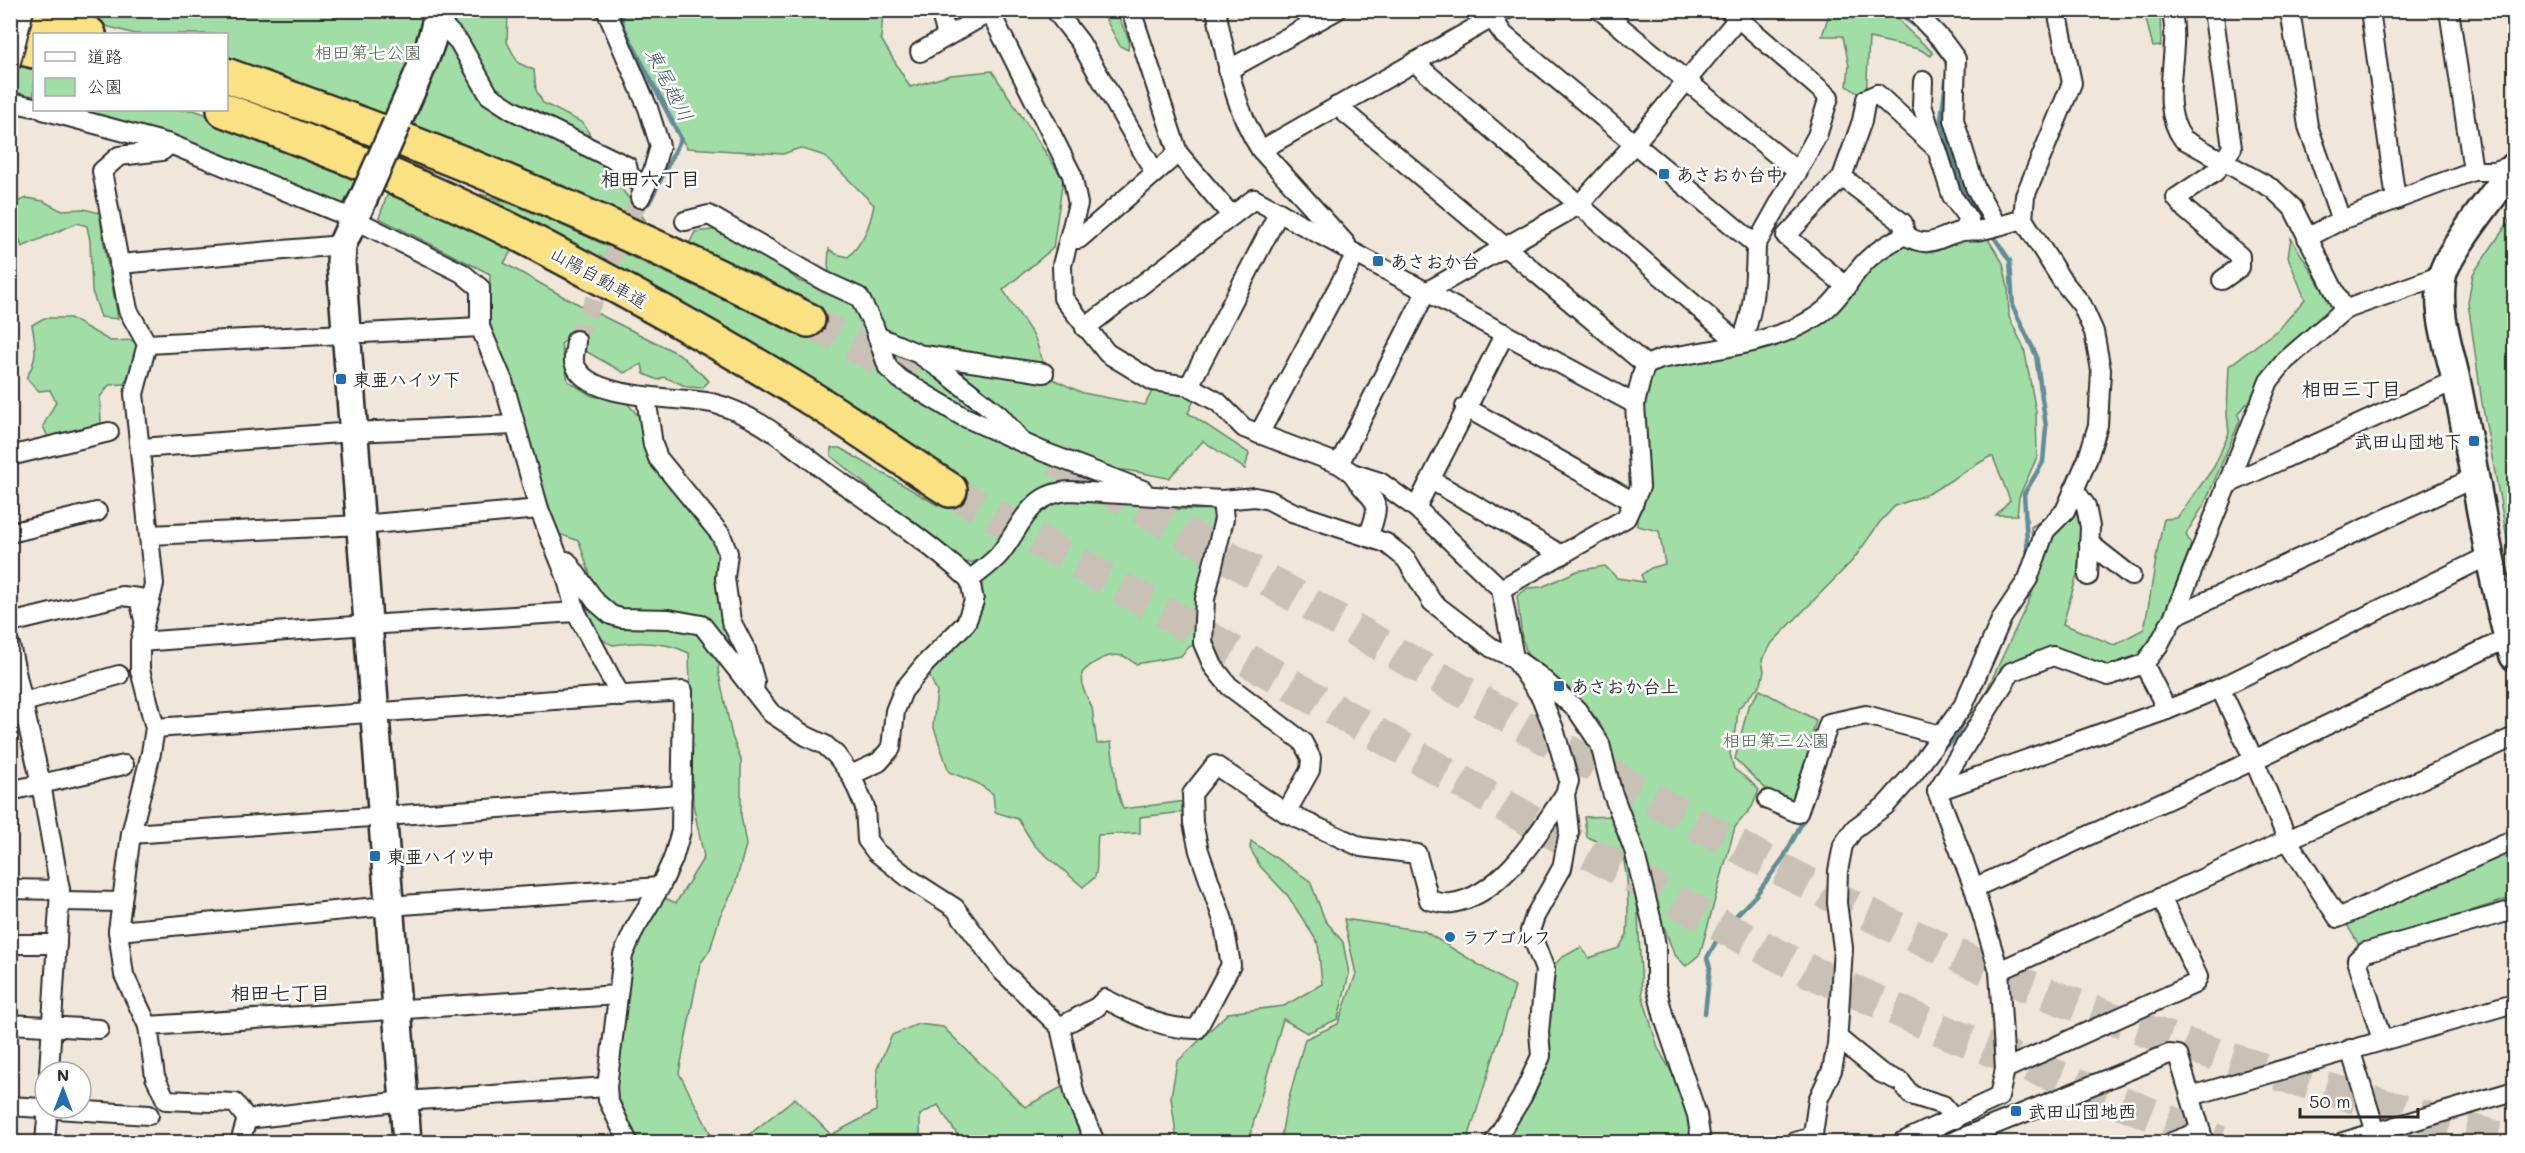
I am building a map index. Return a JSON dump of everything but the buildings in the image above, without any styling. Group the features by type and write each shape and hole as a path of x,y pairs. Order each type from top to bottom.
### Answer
{"highway":[{"path":"10,15 85,33"},
{"path":"10,45 33,51"},
{"path":"228,76 415,144 543,197 742,287 808,320"},
{"name":"山陽自動車道","path":"227,111 326,148 423,190 544,247 704,334 825,407 950,490"}],"street":[{"path":"10,66 24,10"},
{"path":"438,15 459,42 489,94 512,110 617,159 627,166 629,175 642,192 653,171 660,146 648,108 606,10"},
{"path":"940,10 947,36"},
{"path":"1055,10 1080,42 1155,173"},
{"path":"1216,10 1228,70 1250,134 1261,150 1346,242 1351,251"},
{"path":"1228,70 1337,10"},
{"path":"1600,10 1798,171"},
{"path":"1913,10 1942,40 1956,59 1954,120 1975,187 1997,226"},
{"path":"1795,1143 1813,1134 1818,1100 1832,1070 1838,1038 1843,948 1837,903 1838,871 1843,845 1855,828 1886,806 1914,774 1963,706 2002,618 2028,579 2045,531 2065,511 2088,458 2098,425 2102,392 2101,370 2094,332 2082,305 2061,279 2023,219 2025,196 2072,83 2057,10"},
{"path":"2171,10 2171,105 2174,127 2183,139 2273,189 2294,207 2307,238 2344,310"},
{"path":"2213,10 2232,148 2215,172 2176,198 2186,210 2240,256 2240,267 2222,280"},
{"path":"2290,10 2308,126 2341,220"},
{"path":"2370,10 2396,200"},
{"path":"2449,10 2473,171"},
{"path":"920,52 990,11 1072,175 1078,204 1062,264 1063,298 1085,328 1107,353 1153,381 1189,386 1218,402 1244,428 1380,482 1416,508 1501,589 1514,658 1541,697 1554,729 1569,781 1565,794 1524,852 1496,883 1451,904 1429,900 1417,854 1361,847 1286,813 1215,765 1192,794 1193,823 1199,851 1222,920 1231,965 1197,1029 1174,1029 1138,1016 1106,999 1060,1027"},
{"path":"1136,12 1178,153 1231,215"},
{"path":"1261,150 1494,13 1504,35 1756,244"},
{"path":"1346,469 1426,292 1580,205 1686,82 1738,13 1830,97 1817,136 1756,244 1752,309 1749,326 1740,344"},
{"path":"408,1143 345,334 342,244 421,67 438,15"},
{"path":"1414,62 1740,344"},
{"path":"1923,81 1922,105 1952,196 1969,220 1962,231"},
{"path":"1847,287 1786,236 1842,177 1862,121 1866,99 1877,94 1937,149"},
{"path":"10,102 33,107"},
{"path":"1336,106 1508,247 1646,365"},
{"path":"47,111 170,144 354,219 462,273 480,288 480,327 503,381 539,509 554,543 576,612 621,697"},
{"path":"170,144 162,151 119,156 102,171 128,310 147,344 134,394 154,584 144,621 140,670 155,728 131,834 118,931 124,975 148,1026 156,1077 166,1100 235,1103 247,1119"},
{"path":"1070,239 1079,239 1178,153"},
{"path":"2307,238 2341,220 2473,171 2494,171 2514,166"},
{"path":"1974,888 2254,760 2511,647 2474,478 2457,380 2442,318 2442,275 2451,257 2514,166"},
{"path":"1842,177 1903,223 1905,235"},
{"path":"1085,328 1254,199 1635,404"},
{"path":"1189,386 1279,212"},
{"path":"685,221 709,215 824,281 859,297 888,368 900,379 962,416 1106,477 1164,497"},
{"path":"1905,235 1928,243 1938,242 1962,231 1980,230 2023,219"},
{"path":"1646,365 1661,359 1740,344 1774,335 1805,323 1825,309 1847,287 1866,261 1883,247 1905,235"},
{"path":"119,264 342,244"},
{"path":"1259,434 1351,251"},
{"path":"1937,791 2011,672 2053,656 2108,676 2144,664 2158,646 2174,616 2269,381 2285,361 2344,310 2442,275"},
{"path":"147,344 480,327"},
{"path":"1416,508 1465,407 1505,333"},
{"path":"876,336 919,354 1044,373"},
{"path":"576,340 574,361 579,372 590,382 646,397 713,404 764,424 808,458 936,548 970,580 974,601 966,623 925,664 903,691 895,711 891,748 879,762 851,775"},
{"path":"919,354 999,415 1021,441"},
{"path":"1501,589 1626,518 1640,487 1635,404 1646,365"},
{"path":"2226,485 2457,380"},
{"path":"646,397 653,445 658,458 721,535 728,553 725,578 731,621 746,650 755,682 754,693"},
{"path":"1465,407 1634,502"},
{"path":"141,448 353,432 515,425"},
{"path":"10,456 109,432"},
{"path":"1346,469 1374,498 1377,512 1368,537"},
{"path":"2174,616 2474,478"},
{"path":"1431,480 1562,555"},
{"path":"2074,489 2086,506 2090,527 2088,576"},
{"path":"970,580 998,556 1033,505 1051,494 1070,491 1222,501 1246,496 1262,499 1292,512 1386,543 1406,559 1432,602 1492,648 1514,658 1557,691 1578,710 1600,744 1612,792 1634,850 1656,946 1656,986 1664,1018 1696,1115 1701,1143"},
{"path":"1222,501 1224,519 1205,599 1203,643 1213,666 1229,686 1302,741 1311,758 1310,770 1286,813"},
{"path":"150,535 361,525 539,509"},
{"path":"10,533 97,512"},
{"path":"554,543 596,602 610,615 621,618 669,619 702,625 771,713 806,736 825,745 836,755 851,775 865,807 867,840 876,852 910,879 955,908 1002,971 1060,1027 1075,1096 1095,1143"},
{"path":"2089,543 2131,576"},
{"path":"1937,791 2167,710 2220,688 2490,555"},
{"path":"10,623 122,596 139,598 144,621"},
{"path":"141,642 367,624 576,612"},
{"path":"10,645 17,704 41,784 60,895 50,1060"},
{"path":"2144,664 2167,710"},
{"path":"17,704 119,675"},
{"path":"2220,688 2288,840 2338,918 2514,840"},
{"path":"155,728 683,691 681,831 674,859 635,928 623,955 617,995 607,1087 608,1100 628,1143"},
{"path":"1768,800 1798,813 1829,723 1866,716 1940,735"},
{"path":"1999,970 2514,737"},
{"path":"10,791 124,765"},
{"path":"1902,1143 1999,1097 2005,1069 1999,970 1974,888 1937,791"},
{"path":"1494,1143 1522,1098 1541,1056 1539,1032 1545,969 1530,931 1535,916 1562,868 1569,832 1565,794"},
{"path":"131,834 682,795"},
{"path":"118,931 388,906 660,887"},
{"path":"10,889 122,902"},
{"path":"2005,1069 2194,984 2198,977 2161,897"},
{"path":"2382,1040 2357,960 2366,952 2514,910"},
{"path":"10,944 57,944"},
{"path":"148,1026 617,995"},
{"path":"2191,1096 2514,1003"},
{"path":"10,1023 99,1029"},
{"path":"1838,1038 1881,1073 1901,1082 1911,1095 1943,1105 1955,1119"},
{"path":"2350,1049 2377,1138"},
{"path":"1952,1143 2169,1054 2178,1055 2202,1137 2172,1143"},
{"path":"247,1119 404,1101 607,1087"},
{"path":"2343,1143 2377,1138 2514,1091"},
{"path":"10,1106 33,1107"},
{"path":"93,1111 149,1115"},
{"path":"240,1143 247,1119"},
{"path":"45,1143 47,1120"}],"green space":[{"name":"相田第七公園","path":"51,11 508,11 507,42 518,63 534,70 536,90 543,103 583,123 621,188 648,224 228,62 228,33 131,33"},
{"path":"620,11 883,11 881,39 910,87 951,75 992,71 1063,179 1053,248 1003,290 1035,338 1048,377 1083,393 1145,405 1152,391 1169,391 1195,398 1188,413 1249,453 1245,469 1203,441 1169,478 1117,470 1113,471 1096,489 1055,486 1004,541 982,559 967,562 951,555 831,456 831,448 840,448 939,506 950,490 876,424 842,399 706,319 482,200 481,194 529,210 806,337 818,316 687,248 695,232 721,229 762,253 799,281 832,293 828,265 829,249 836,254 848,257 866,233 874,205 822,155 800,148 783,154 687,148 670,121 666,104 645,71 623,26"},
{"path":"1088,11 1116,11 1129,40 1128,50 1120,46 1104,16"},
{"path":"1830,11 1894,11 1906,29 1933,53 1931,56 1919,49 1869,38 1866,99 1847,86 1849,66 1843,36 1822,36"},
{"path":"2144,11 2160,11 2161,46 2153,47"},
{"path":"20,58 33,62 33,98 11,92"},
{"path":"86,111 197,111 363,175 349,207 165,133"},
{"path":"389,190 513,248 504,263 564,297 679,354 709,381 702,388 688,387 664,377 658,380 644,374 642,364 624,373 566,340 561,344 568,381 592,396 625,401 643,421 717,541 748,678 704,621 621,613 595,590 579,541 559,534 554,526 494,339 489,319 490,274 379,218"},
{"path":"27,198 43,201 60,210 84,209 100,213 118,319 101,317 92,291 90,241 87,226 77,223 22,247 13,220 11,221 11,204"},
{"path":"2514,214 2514,576 2482,403 2468,302 2473,274"},
{"path":"1986,236 2003,263 2008,288 2009,317 2024,348 2036,412 2037,457 2019,497 2017,515 1996,515 2010,500 1993,457 1989,457 1930,493 1895,506 1880,522 1853,560 1772,643 1762,660 1764,671 1761,684 1738,709 1730,754 1734,769 1759,790 1752,807 1735,827 1700,954 1686,966 1674,954 1664,927 1655,916 1646,859 1627,815 1611,753 1599,722 1564,686 1546,676 1530,662 1522,638 1517,596 1528,588 1542,587 1577,571 1605,566 1617,578 1644,582 1641,575 1651,568 1665,564 1659,531 1637,526 1637,511 1643,480 1645,379 1659,366 1809,326 1873,258 1904,242"},
{"path":"2291,238 2335,310 2251,407 2247,403 2238,415 2240,420 2205,503 2186,534 2191,545 2156,637 2142,661 2107,668 2036,653 1975,715 2032,594 2035,579 2031,527 2054,513 2078,507 2084,532 2077,575 2063,624 2114,645 2144,629 2164,519 2177,518 2214,467 2229,433 2227,414 2229,366 2280,328 2305,299 2288,257"},
{"path":"44,318 70,318 110,341 137,340 139,353 124,384 109,385 100,397 101,424 48,437 43,426 56,402 50,390 39,391 26,378 33,365 35,352 32,325"},
{"path":"1060,499 1098,500 1174,509 1212,509 1217,514 1199,642 1189,647 1181,656 1136,664 1123,656 1106,657 1095,662 1082,673 1083,688 1092,708 1097,744 1111,742 1117,789 1123,809 1187,801 1184,812 1140,817 1140,833 1098,835 1096,875 1083,887 1034,845 1018,819 995,812 993,794 977,783 949,772 933,725 937,692 927,670 977,621 982,599 982,580 1039,512"},
{"path":"576,582 593,605 690,626 721,656 718,670 732,736 741,760 741,815 746,845 734,889 720,916 710,950 700,964 679,1073 715,1142 630,1142 607,1087 623,955 662,897 676,903 704,857 693,804 689,653 661,644 613,645 605,641 588,619"},
{"name":"相田第三公園","path":"1760,690 1816,720 1796,801 1765,788 1735,759 1748,707"},
{"path":"1616,816 1636,877 1642,994 1658,1048 1684,1095 1694,1142 1499,1142 1525,1100 1551,968 1561,958 1581,947 1589,958 1619,948 1627,934 1627,879 1623,856 1617,850 1587,837 1584,817"},
{"path":"1251,841 1310,881 1325,920 1343,942 1349,974 1338,1019 1307,1033 1283,1019 1248,1142 1177,1142 1171,1097 1177,1062 1228,1013 1284,1006 1322,984 1318,943 1288,896 1260,866 1250,848"},
{"path":"2514,846 2514,897 2360,947 2345,921"},
{"path":"1344,919 1424,931 1515,987 1467,1142 1280,1142 1286,1109 1305,1039 1338,1024 1356,974"},
{"path":"918,1024 943,1027 1025,1107 1062,1087 1089,1142 962,1142 938,1105 920,1115 920,1142 740,1142 795,1098 831,1135 876,1111 877,1069 892,1035"}],"waterway":[{"name":"東尾越川","path":"620,10 623,26 681,139 649,203"},
{"path":"1900,10 1907,20 1920,29"},
{"path":"1931,42 1945,59 1948,67 1941,119 1958,178 1974,210 1985,225"},
{"path":"1992,234 2010,261 2013,307 2036,355 2046,427 2043,462 2024,494 2028,557"},
{"path":"1941,749 1953,741 1963,721"},
{"path":"1705,1013 1710,968 1707,958 1723,929 1756,895 1784,857 1807,813"}],"tunnel":[{"path":"576,340 640,198"},
{"path":"808,320 914,378"},
{"path":"1055,459 1688,819 1795,877 1904,931 2027,986 2164,1037 2303,1082 2514,1142"},
{"path":"950,490 1447,774 1727,929 1811,972 1944,1031 2220,1142"}],"place":[{"name":"あさおか台中","path":"1664,174"},
{"name":"あさおか台","path":"1378,261"},
{"name":"東亜ハイツ下","path":"341,379"},
{"name":"武田山団地下","path":"2474,441"},
{"name":"あさおか台上","path":"1559,686"},
{"name":"東亜ハイツ中","path":"375,856"},
{"name":"ラブゴルフ","path":"1450,937"},
{"name":"武田山団地西","path":"2016,1111"}],"district":[{"name":"相田六丁目","path":"650,178"},
{"name":"相田三丁目","path":"2351,388"},
{"name":"相田七丁目","path":"280,992"}]}
